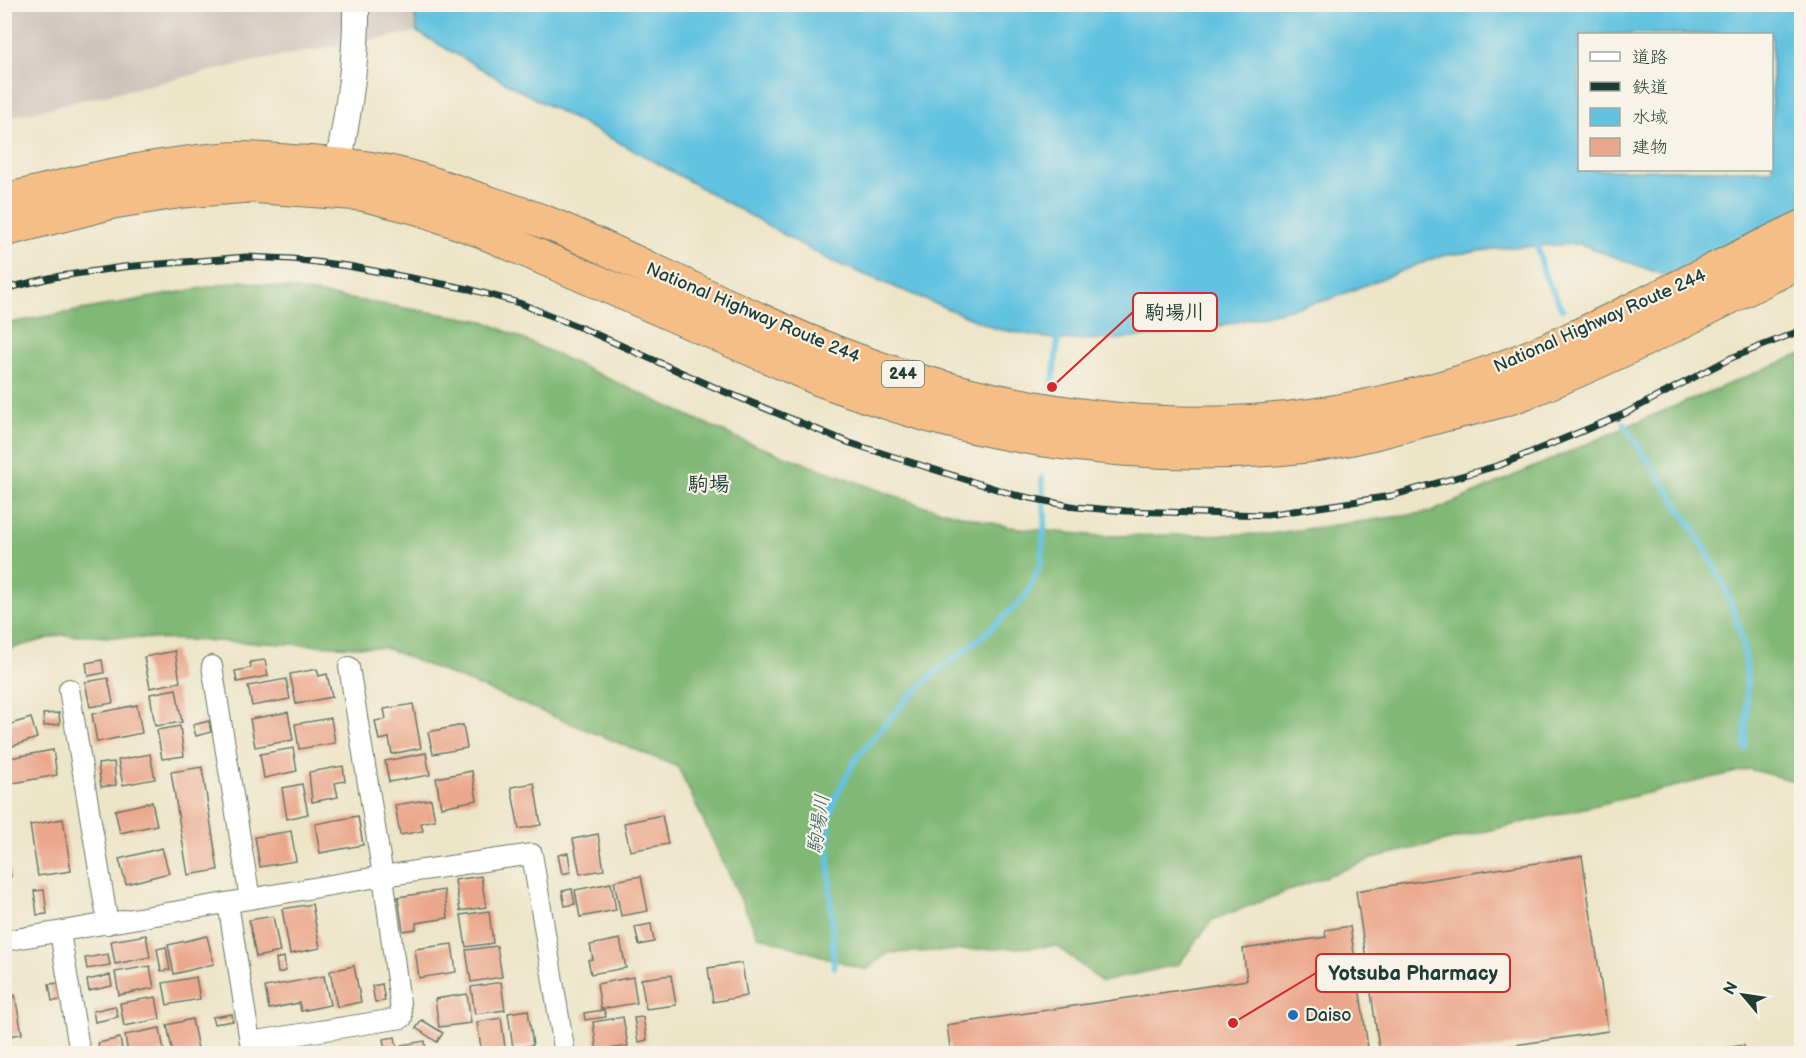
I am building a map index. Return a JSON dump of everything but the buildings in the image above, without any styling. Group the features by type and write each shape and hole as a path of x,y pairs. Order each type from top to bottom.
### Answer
{"highway":[{"name":"National Highway Route 244","path":"4,201 112,175 173,164 233,158 338,164 380,170 421,181 549,224 836,352 887,370 1006,401 1078,415 1152,422 1241,423 1294,418 1354,409 1459,383 1516,362 1594,328 1802,226"},
{"name":"National Highway Route 244","path":"4,230 113,202 183,191 249,186 362,195 418,208 479,230 819,379 877,400 942,419 1074,444 1194,451 1247,451 1308,446 1377,433 1524,393 1610,356 1802,261"}],"street":[{"path":"338,164 350,107 357,34 356,4"},
{"path":"212,666 250,898"},
{"path":"228,903 250,1042 402,1018 383,876 349,667"},
{"path":"69,689 108,924"},
{"path":"4,941 383,876 532,854 565,1053"},
{"path":"60,932 80,1053"}],"shaded area":[{"path":"4,5 414,5 417,32 259,60 5,118"}],"green space":[{"path":"241,281 484,321 741,440 920,505 1009,527 1100,536 1269,534 1431,512 1801,354 1801,783 1749,769 1377,857 1212,920 1179,964 1102,982 1057,946 888,953 866,970 758,936 678,767 385,648 61,635 5,650 5,324"}],"water":[{"path":"414,5 1801,5 1801,213 1666,276 1580,244 1511,247 1440,256 1327,300 1194,332 1120,339 1058,340 997,329 829,260 639,153 524,93 417,32"}],"waterway":[{"path":"1537,245 1544,274 1562,309"},
{"name":"駒場川","path":"1052,387 1058,340"},
{"path":"1624,423 1697,535 1727,594 1738,625 1745,657 1747,691 1745,749"},
{"name":"駒場川","path":"834,967 828,842 835,798 857,757 907,699 933,675 982,637 1025,597 1041,564 1045,517 1042,478"}],"railway":[{"path":"4,289 54,277 123,267 246,257 292,259 348,266 469,289 519,303 850,443 1015,495 1076,507 1126,511 1267,515 1391,496 1500,465 1624,414 1731,358 1802,330"}],"place":[{"name":"駒場川","path":"1052,387"},
{"name":"Daiso","path":"1293,1015"},
{"name":"Yotsuba Pharmacy","path":"1233,1023"}],"district":[{"name":"駒場","path":"709,484"}]}
